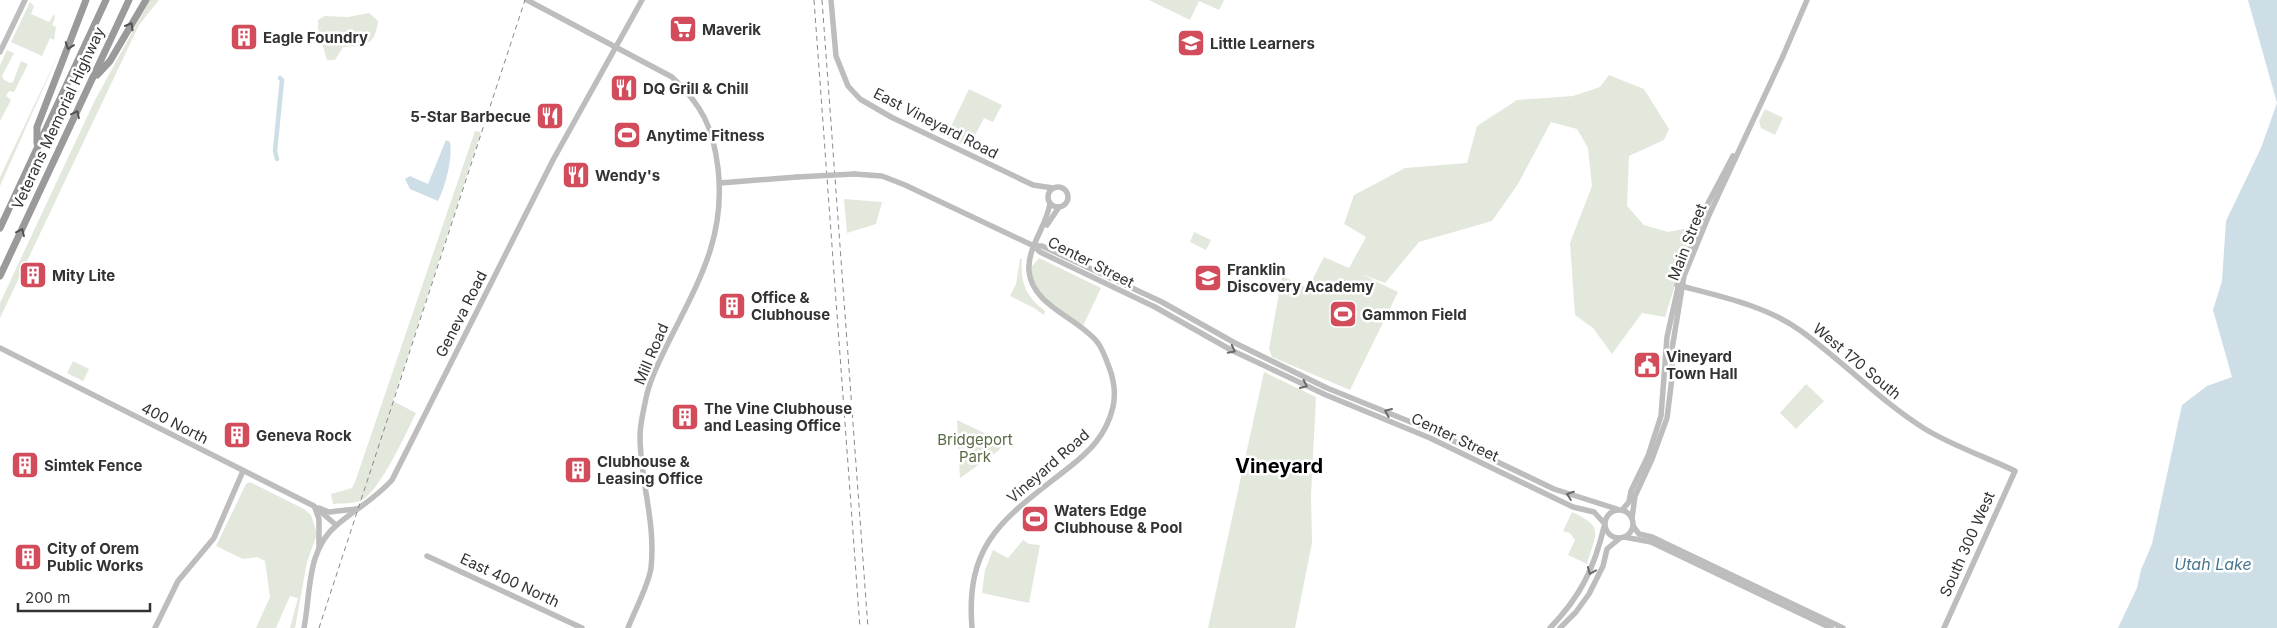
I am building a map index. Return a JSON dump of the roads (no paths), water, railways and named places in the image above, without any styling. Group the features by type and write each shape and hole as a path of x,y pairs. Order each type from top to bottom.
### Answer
{"highway":[{"path":"36,146 37,127 86,0"},
{"name":"Veterans Memorial Highway","path":"0,228 36,146 106,0"},
{"name":"Veterans Memorial Highway","path":"0,276 129,0"},
{"path":"93,78 110,61 146,0"}],"main road":[{"path":"0,52 25,0"},
{"name":"Mill Road","path":"527,0 665,73 690,94 710,126 715,144 720,183 717,228 709,256 652,375 645,400 640,436 652,530 651,570 628,628"},
{"name":"Geneva Road","path":"304,628 311,569 319,549 336,525 380,493 392,480 553,160 642,0"},
{"name":"East Vineyard Road","path":"831,0 836,56 848,86 860,99 873,108 1033,185 1044,192 1049,202"},
{"name":"Main Street","path":"1619,509 1629,502 1631,491 1648,456 1661,416 1667,337 1680,285 1738,151 1784,56 1807,0"},
{"name":"Center Street","path":"720,183 854,174 882,176 1024,241 1034,246 1040,252 1164,312 1231,350 1326,395 1430,438 1573,507 1594,512 1604,525"},
{"name":"East Vineyard Road","path":"1033,185 1053,188"},
{"path":"1060,187 1067,193 1067,202 1059,207 1049,219 1040,239 1034,246 1049,202 1049,193 1053,188 1060,187"},
{"path":"1049,202 1059,207"},
{"name":"Center Street","path":"1034,246 1042,246 1162,302 1212,331 1327,388 1433,432 1554,489 1619,509"},
{"name":"Vineyard Road","path":"972,628 971,592 981,556 990,538 1004,520 1080,459 1098,442 1108,424 1114,404 1115,382 1097,343 1082,328 1037,292 1031,283 1028,270 1034,246"},
{"name":"Main Street","path":"1632,518 1635,496 1652,460 1667,418 1672,378 1672,349 1680,285"},
{"name":"West 170 South","path":"1680,285 1735,300 1781,319 1800,330 1890,406 1927,431 2015,471"},
{"path":"1162,302 1164,312"},
{"path":"1184,323 1190,322 1209,333 1212,331"},
{"name":"400 North","path":"0,348 314,506 336,525"},
{"path":"155,628 178,581 214,538 243,471"},
{"name":"South 300 West","path":"1944,628 2015,471"},
{"path":"314,506 329,512 358,509"},
{"path":"314,506 319,519 319,549"},
{"path":"1550,628 1568,610 1590,572 1607,515 1619,509 1632,518 1633,526 1639,534 1652,536 1843,628"},
{"path":"1604,525 1609,535 1651,542 1831,628"},
{"path":"1560,628 1576,612 1589,594 1603,566 1607,549 1629,534 1633,526"},
{"name":"East 400 North","path":"427,556 582,628"}],"water":[{"path":"2248,0 2277,0 2277,103"},
{"name":"Utah Lake","path":"2277,103 2277,628 2118,628 2137,588 2141,570 2152,544 2182,405 2207,386 2232,377 2213,310 2222,281 2226,221 2261,148"},
{"path":"446,140 450,142 451,149 446,181 438,201 410,189 405,179 410,176 428,184"}],"waterway":[{"path":"277,159 275,151 282,80 280,78"}],"railway":[{"path":"319,628 525,0"},
{"path":"814,0 860,628"},
{"path":"822,0 868,628"}],"place":[{"name":"Maverik","path":"683,29"},
{"name":"Eagle Foundry","path":"244,37"},
{"name":"Little Learners","path":"1191,43"},
{"name":"DQ Grill & Chill","path":"624,88"},
{"name":"5-Star Barbecue","path":"550,116"},
{"name":"Anytime Fitness","path":"627,135"},
{"name":"Wendy's","path":"576,175"},
{"name":"Mity Lite","path":"33,275"},
{"name":"Franklin Discovery Academy","path":"1208,278"},
{"name":"Office & Clubhouse","path":"732,306"},
{"name":"Gammon Field","path":"1343,314"},
{"name":"Vineyard Town Hall","path":"1647,365"},
{"name":"The Vine Clubhouse and Leasing Office","path":"685,417"},
{"name":"Geneva Rock","path":"237,435"},
{"name":"Simtek Fence","path":"25,465"},
{"name":"Clubhouse & Leasing Office","path":"578,470"},
{"name":"Waters Edge Clubhouse & Pool","path":"1035,519"},
{"name":"City of Orem Public Works","path":"28,557"}],"district":[{"name":"Vineyard","path":"1279,466"}],"park label":[{"name":"Bridgeport Park","path":"975,448"}]}
